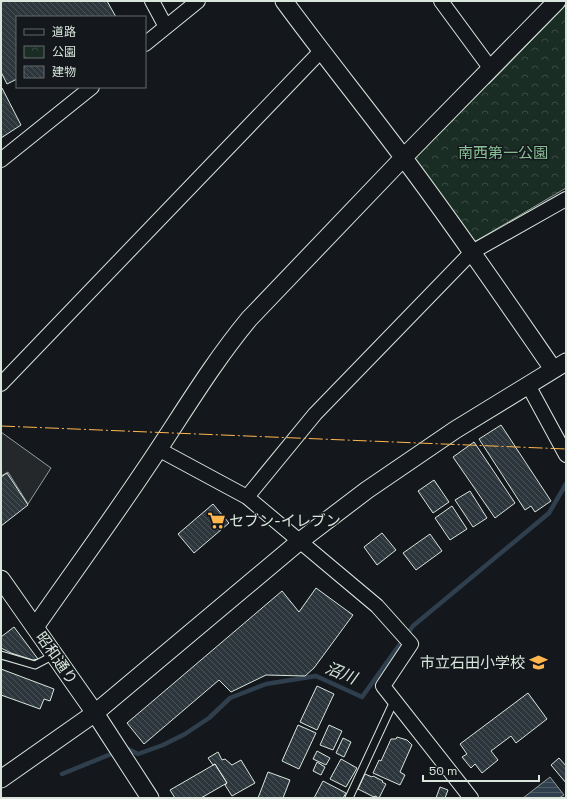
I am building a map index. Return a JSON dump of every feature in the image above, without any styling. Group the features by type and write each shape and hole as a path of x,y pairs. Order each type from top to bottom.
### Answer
{"street":[{"path":"152,1 166,27"},
{"path":"146,43 198,1"},
{"path":"1,779 95,713 300,541 368,490 449,434 560,365 472,252 404,158 284,1"},
{"path":"440,1 490,69"},
{"path":"35,627 158,449 199,385 228,344 249,319 557,1"},
{"path":"1,384 321,51"},
{"path":"1,160 91,88"},
{"path":"247,497 315,414 472,252 566,199"},
{"path":"528,385 566,455"},
{"path":"158,449 247,497 377,606 411,644 383,686 471,798"},
{"name":"昭和通り","path":"1,579 95,713 150,798"}],"lane":[{"path":"1,655 35,665 54,655"},
{"path":"349,798 394,701"}],"green space":[{"name":"南西第一公園","path":"566,5 566,188 476,241 469,239 413,166 413,154 483,82 489,84"}],"shaded area":[{"path":"1,432 51,468 28,504 8,472 1,476"}],"water":[{"path":"550,777 564,795 559,798 523,798"}],"building":[{"path":"1,1 107,1 115,16 16,16 16,80 7,84 1,72"},
{"path":"2,88 21,125 1,138 1,89"},
{"path":"501,425 551,501 535,512 531,506 525,510 479,439"},
{"path":"474,442 515,503 495,518 453,457"},
{"path":"7,473 28,505 1,526 1,477"},
{"path":"434,480 449,502 433,513 418,491"},
{"path":"470,491 487,518 473,527 455,500"},
{"path":"213,504 229,523 194,553 178,534"},
{"path":"452,506 467,529 450,540 435,518"},
{"path":"382,533 396,550 377,565 364,547"},
{"path":"430,534 442,551 416,570 403,553"},
{"path":"316,588 353,615 314,668 305,676 266,675 231,692 219,680 144,744 127,723 282,591 299,612"},
{"path":"14,627 38,659 33,660 1,648 1,637"},
{"path":"1,669 54,689 50,701 44,699 40,709 1,695"},
{"path":"317,686 334,694 317,730 300,722"},
{"path":"528,693 547,719 516,743 511,736 491,751 498,760 482,773 475,764 471,768 462,757 467,754 460,744"},
{"path":"298,725 316,733 299,769 282,761"},
{"path":"329,725 342,731 333,750 320,745"},
{"path":"397,737 407,740 412,745 400,772 405,775 400,785 373,773 379,760 381,761 391,739 396,739"},
{"path":"343,738 351,742 344,757 336,753"},
{"path":"317,751 330,758 326,765 313,759"},
{"path":"218,752 222,760 225,759 232,765 241,760 255,783 232,796 225,785 227,783 215,764 213,765 208,758"},
{"path":"559,758 566,766 566,783 551,765"},
{"path":"341,759 357,768 346,787 330,779"},
{"path":"317,762 325,767 321,775 313,771"},
{"path":"215,764 227,783 201,798 175,798 170,790"},
{"path":"268,772 290,780 283,798 258,798"},
{"path":"365,774 372,777 373,776 386,784 379,798 358,789"},
{"path":"323,781 346,793 343,798 314,798"},
{"path":"440,787 448,790 445,798 436,798"}],"waterway":[{"name":"沼川","path":"123,749 126,748 138,754 163,745 185,734 209,718 230,698 266,684 316,676 362,697 413,626 549,513 566,484"},
{"name":"沼川","path":"62,774 116,752"}],"power":[{"path":"1,426 566,449"}],"place":[{"name":"セブン-イレブン","path":"216,520"},
{"name":"市立石田小学校","path":"538,662"}]}
